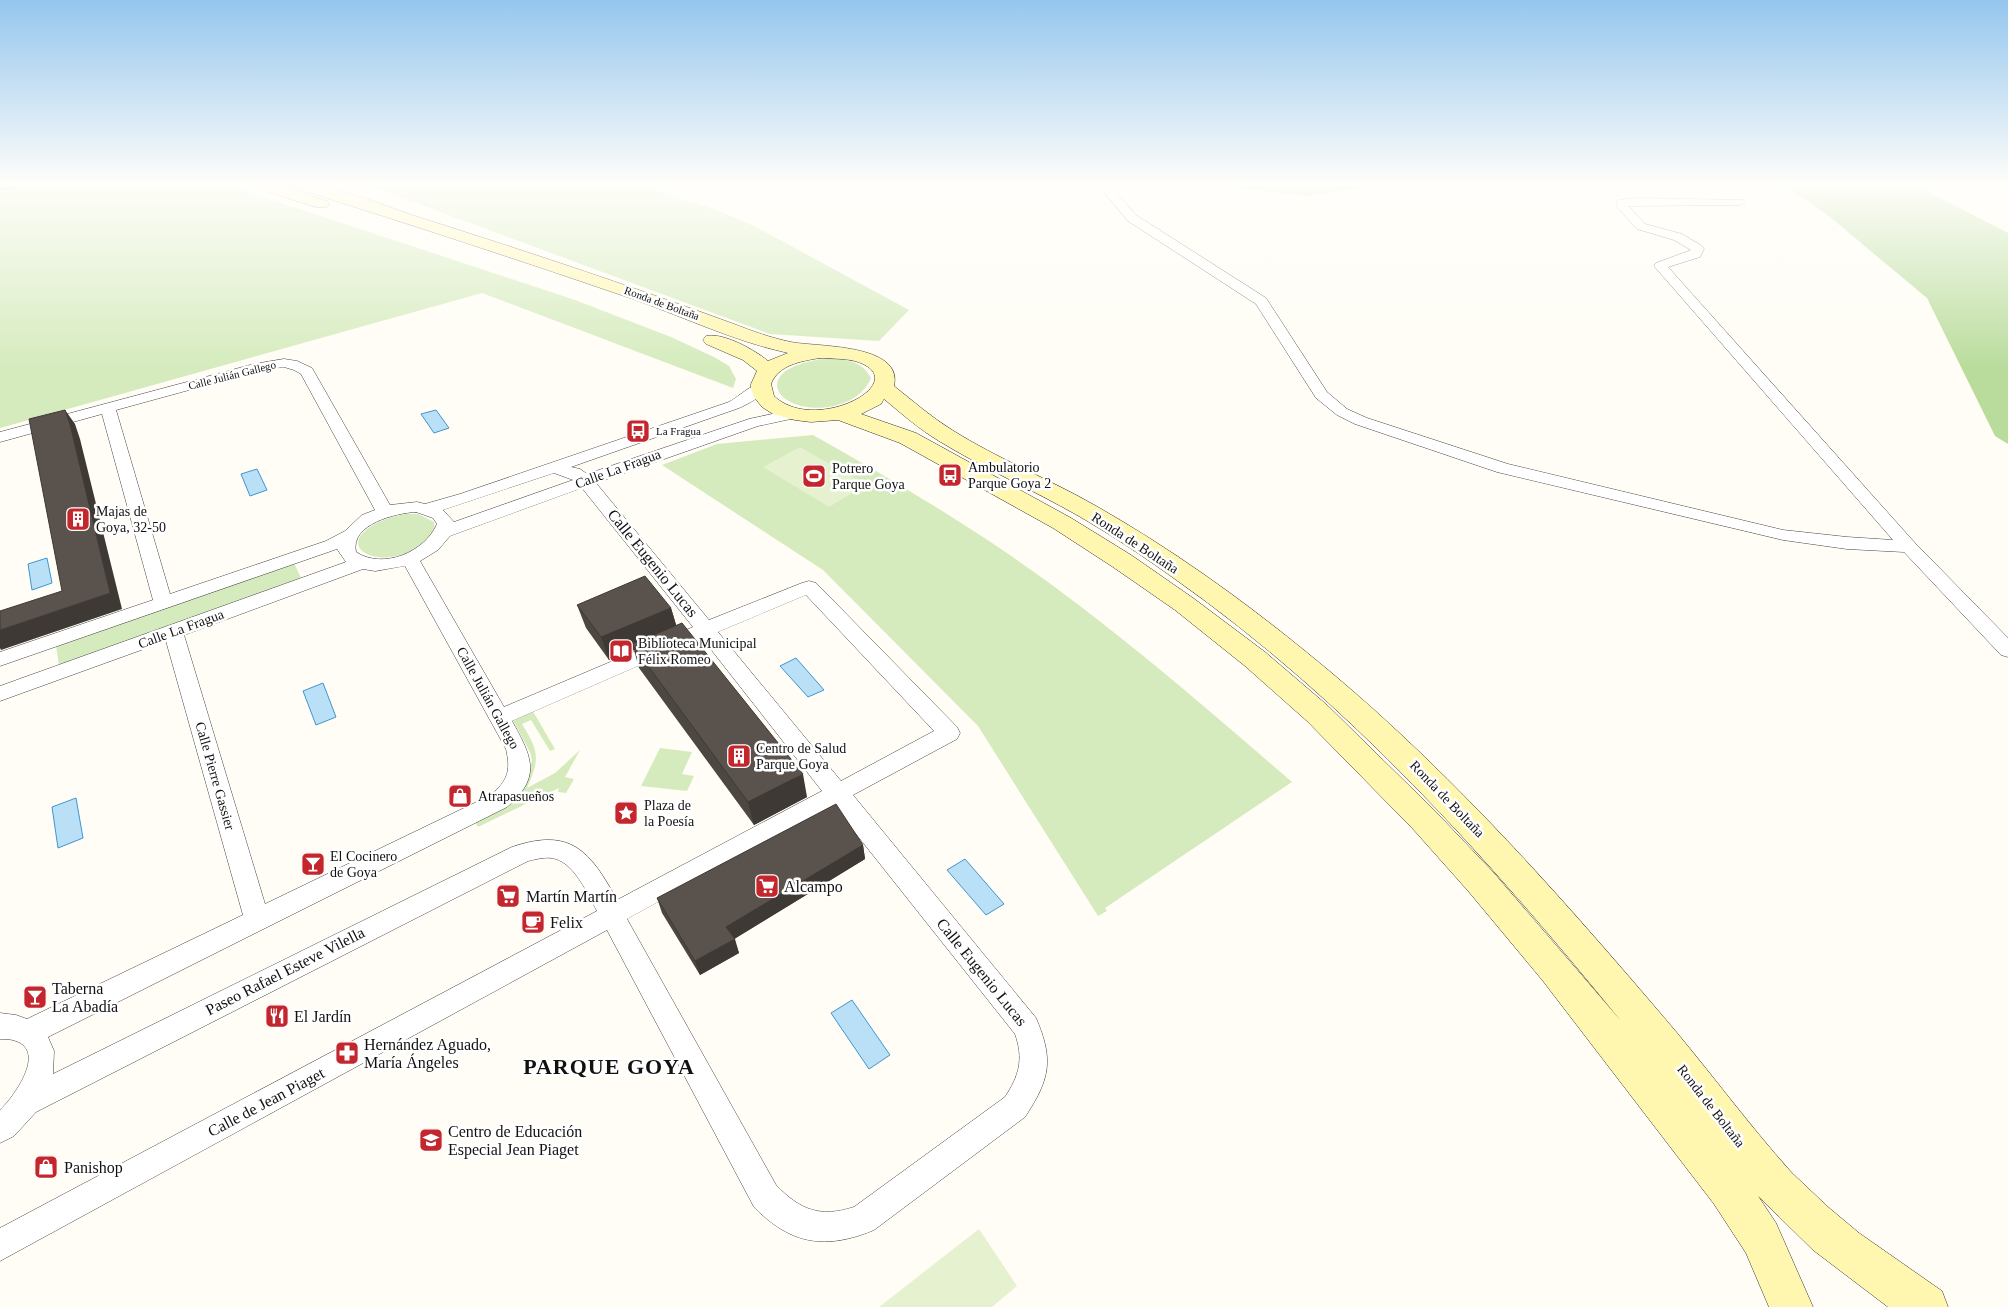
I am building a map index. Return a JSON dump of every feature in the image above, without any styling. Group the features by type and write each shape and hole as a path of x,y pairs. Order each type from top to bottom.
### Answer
{"main road":[{"name":"Ronda de Boltaña","path":"452,247 566,284 660,319 750,356 765,379 763,396 769,403 780,410 795,414 824,416 839,413 867,403 883,388 885,380 882,371 876,364 852,354 822,352 782,346 764,341 674,307 496,247"},
{"name":"Ronda de Boltaña","path":"765,379 791,358 822,352"},
{"name":"Ronda de Boltaña","path":"883,388 942,433 1104,521 1200,585 1323,681 1399,750 1444,795 1522,879 1632,1008 1764,1172 1800,1210 1841,1246 1926,1307"},
{"name":"Ronda de Boltaña","path":"839,413 908,438 1010,493 1077,532 1184,604 1255,659 1317,713 1424,820 1481,882 1556,970 1663,1104 1729,1189 1761,1238 1791,1307"}],"street":[{"path":"1177,247 1261,301 1321,395 1342,412 1361,421 1503,468 1783,535 1847,543 1909,547"},
{"path":"1696,247 1698,249 1696,254 1660,266 1909,547 2008,650"},
{"name":"Calle Julián Gallego","path":"0,437 242,371 278,362 292,363 307,371 385,512"},
{"name":"Calle La Fragua","path":"350,535 363,523 385,512 410,508 427,509 455,502 734,405 746,399 765,379"},
{"path":"108,408 163,603"},
{"name":"Calle La Fragua","path":"444,532 730,430 795,414"},
{"name":"Calle Eugenio Lucas","path":"546,847 571,855 582,864 765,1196 779,1212 798,1223 812,1226 845,1226 863,1219 1015,1107 1027,1090 1033,1075 1035,1059 1034,1044 1026,1027 586,481 574,473 554,468"},
{"path":"350,535 346,542 346,550 353,559 361,563 382,565 410,559 434,545 444,532 446,524 444,518 440,514 427,509"},
{"path":"0,659 302,556 350,535"},
{"name":"Calle Julián Gallego","path":"257,920 499,801 513,788 521,771 521,761 517,750 410,559"},
{"name":"Calle La Fragua","path":"0,694 361,563"},
{"name":"Calle de Jean Piaget","path":"0,1245 949,733 810,586 706,630"},
{"path":"500,718 633,659 706,630"},
{"name":"Calle Pierre Gassier","path":"173,632 257,920"},
{"name":"Paseo Rafael Esteve Vilella","path":"27,1102 513,857 527,851 546,847"},
{"path":"29,1032 257,920"},
{"path":"0,1026 12,1026 29,1032 40,1046 42,1064 39,1080 27,1102 0,1129"}],"green space":[{"path":"0,247 415,247 575,300 671,337 729,366 736,379 733,388 482,293 0,428"},
{"path":"535,247 793,247 909,310 879,341 770,334"},
{"path":"1866,247 2008,247 2008,444 1995,436 1927,298"},
{"path":"832,358 860,365 868,373 871,378 857,396 846,402 822,408 797,405 780,394 777,385 779,378 784,372 799,364"},
{"path":"813,435 932,504 1039,576 1150,661 1292,782 1105,908 1107,911 1098,916 978,726 823,570 662,465 717,444"},
{"name":"Potrero Parque Goya","path":"800,447 866,485 829,507 763,467"},
{"path":"406,514 418,514 434,522 435,532 420,548 400,555 379,557 363,552 359,547 359,540 363,533 373,525 389,518"},
{"path":"294,563 301,578 59,665 56,646"},
{"path":"531,708 555,749 550,751 531,720 522,724 532,741 536,755 534,770 527,788 555,773 580,750 565,777 574,779 566,793 558,792 559,788 478,827 475,822 529,773 532,760 530,752 511,717"},
{"path":"660,748 692,752 682,774 694,776 687,791 641,786"},
{"path":"979,1229 1017,1286 992,1307 879,1307"}],"water":[{"path":"436,410 449,428 434,433 421,414"},
{"path":"257,469 267,490 250,496 241,474"},
{"path":"47,558 52,583 32,590 28,564"},
{"path":"796,658 824,690 808,697 780,666"},
{"path":"323,683 336,717 316,725 303,691"},
{"path":"76,798 83,838 58,848 52,807"},
{"path":"965,859 1004,904 986,915 947,870"},
{"path":"852,1000 890,1055 869,1069 831,1013"}],"building":[{"path":"65,410 70,424 110,593 0,630 0,611 62,591 29,419"},
{"path":"645,576 671,608 601,637 577,605"},
{"name":"Centro de Salud Parque Goya","path":"682,623 803,774 748,802 632,644"},
{"name":"Alcampo","path":"836,804 863,845 726,927 735,939 695,961 657,898"}],"place":[{"name":"La Fragua","path":"638,431"},
{"name":"Ambulatorio Parque Goya 2","path":"950,475"},
{"name":"Potrero Parque Goya","path":"814,476"},
{"name":"Majas de Goya, 32-50","path":"78,519"},
{"name":"Biblioteca Municipal Félix Romeo","path":"621,651"},
{"name":"Centro de Salud Parque Goya","path":"739,756"},
{"name":"Atrapasueños","path":"460,796"},
{"name":"Plaza de la Poesía","path":"626,813"},
{"name":"El Cocinero de Goya","path":"313,864"},
{"name":"Alcampo","path":"767,886"},
{"name":"Martín Martín","path":"508,896"},
{"name":"Felix","path":"533,922"},
{"name":"Taberna La Abadía","path":"35,997"},
{"name":"El Jardín","path":"277,1016"},
{"name":"Hernández Aguado, María Ángeles","path":"347,1053"},
{"name":"Centro de Educación Especial Jean Piaget","path":"431,1140"},
{"name":"Panishop","path":"46,1167"}],"district":[{"name":"PARQUE GOYA","path":"609,1066"}]}
